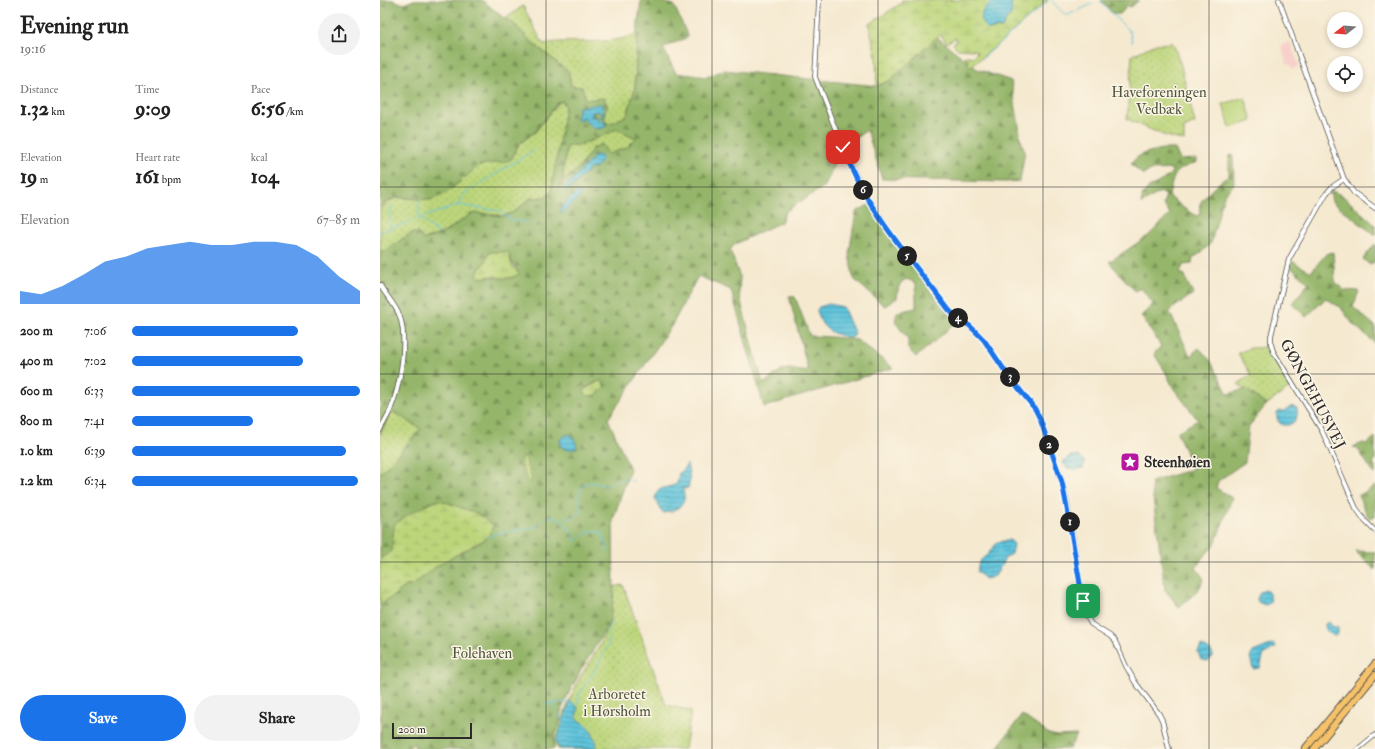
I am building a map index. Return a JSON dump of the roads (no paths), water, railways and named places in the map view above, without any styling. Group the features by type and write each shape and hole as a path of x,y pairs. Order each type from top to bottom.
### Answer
{"highway":[{"path":"1305,749 1375,664"},
{"path":"1314,749 1375,675"}],"street":[{"path":"819,0 815,77 853,171 870,202 904,253 949,310 970,326 984,340 1036,412 1062,482 1087,617 1091,624 1115,641 1134,682 1162,720 1169,749"},
{"path":"1279,0 1344,179 1354,193 1375,208"},
{"name":"GØNGEHUSVEJ","path":"1344,179 1332,187 1326,194 1289,259 1271,336 1271,344 1273,351 1322,431 1356,508 1375,532"},
{"path":"380,285 395,307 399,316 404,340 403,354 394,400 380,430"},
{"path":"1358,749 1375,735"}],"water":[{"path":"993,0 1013,0 1011,15 1007,18 1002,28 990,30 984,26 981,16 984,9"},
{"path":"602,105 603,109 602,118 600,112 597,111 593,112 591,116 599,118 597,120 598,121 604,120 606,127 596,129 588,124 583,116 580,120 576,119 579,107"},
{"path":"595,156 601,156 602,159 597,167 590,169 567,191 565,191 570,182"},
{"path":"580,192 581,196 562,213 560,212 567,201"},
{"path":"829,304 843,307 854,332 854,336 851,338 833,333 821,322 817,310 819,307"},
{"path":"1292,406 1297,408 1295,420 1288,425 1280,423 1277,419 1277,413"},
{"path":"568,434 574,440 577,448 567,449 561,446 561,440"},
{"path":"1070,456 1079,456 1085,462 1083,468 1076,470 1067,468 1063,462"},
{"path":"687,464 689,482 688,488 685,489 682,487 684,499 682,505 671,512 668,511 664,513 662,512 655,498 658,490 677,484 679,473 682,472"},
{"path":"1010,540 1014,544 1012,554 1006,557 995,576 986,579 977,572 979,562 989,553 997,542"},
{"path":"1266,590 1270,596 1270,603 1265,605 1258,602 1257,599 1260,592"},
{"path":"1329,622 1332,626 1338,628 1338,634 1335,636 1329,633 1326,629 1325,624"},
{"path":"1273,644 1277,647 1264,654 1260,668 1253,669 1250,657 1253,652"},
{"path":"1201,646 1211,651 1213,655 1208,661 1201,660 1198,652"},
{"path":"570,701 578,707 576,719 587,726 597,743 594,749 560,749 557,745 556,741"}],"waterway":[{"path":"982,59 1049,0"},
{"path":"1051,0 1066,16 1092,4"},
{"path":"1102,0 1100,1 1130,32 1132,42"},
{"path":"458,205 461,197 470,190 534,150"},
{"path":"419,201 419,218 439,233"},
{"path":"390,228 391,205"},
{"path":"380,232 458,205 500,211 511,220 528,222"},
{"path":"619,480 623,479 634,481"},
{"path":"564,520 578,514 580,510 579,495 585,484 590,483 608,485 616,481"},
{"path":"548,517 562,520 576,541 589,531 602,532 608,552"},
{"path":"487,538 494,534 536,527 543,519"},
{"path":"577,705 580,692 592,675 609,644 609,625 613,621"},
{"path":"545,704 570,702"},
{"path":"550,703 563,722"}],"place":[{"name":"Steenhøien","path":"1130,462"}],"park label":[{"name":"Haveforeningen Vedbæk","path":"1159,100"},
{"name":"Folehaven","path":"482,653"},
{"name":"Arboretet i Hørsholm","path":"617,702"}]}
